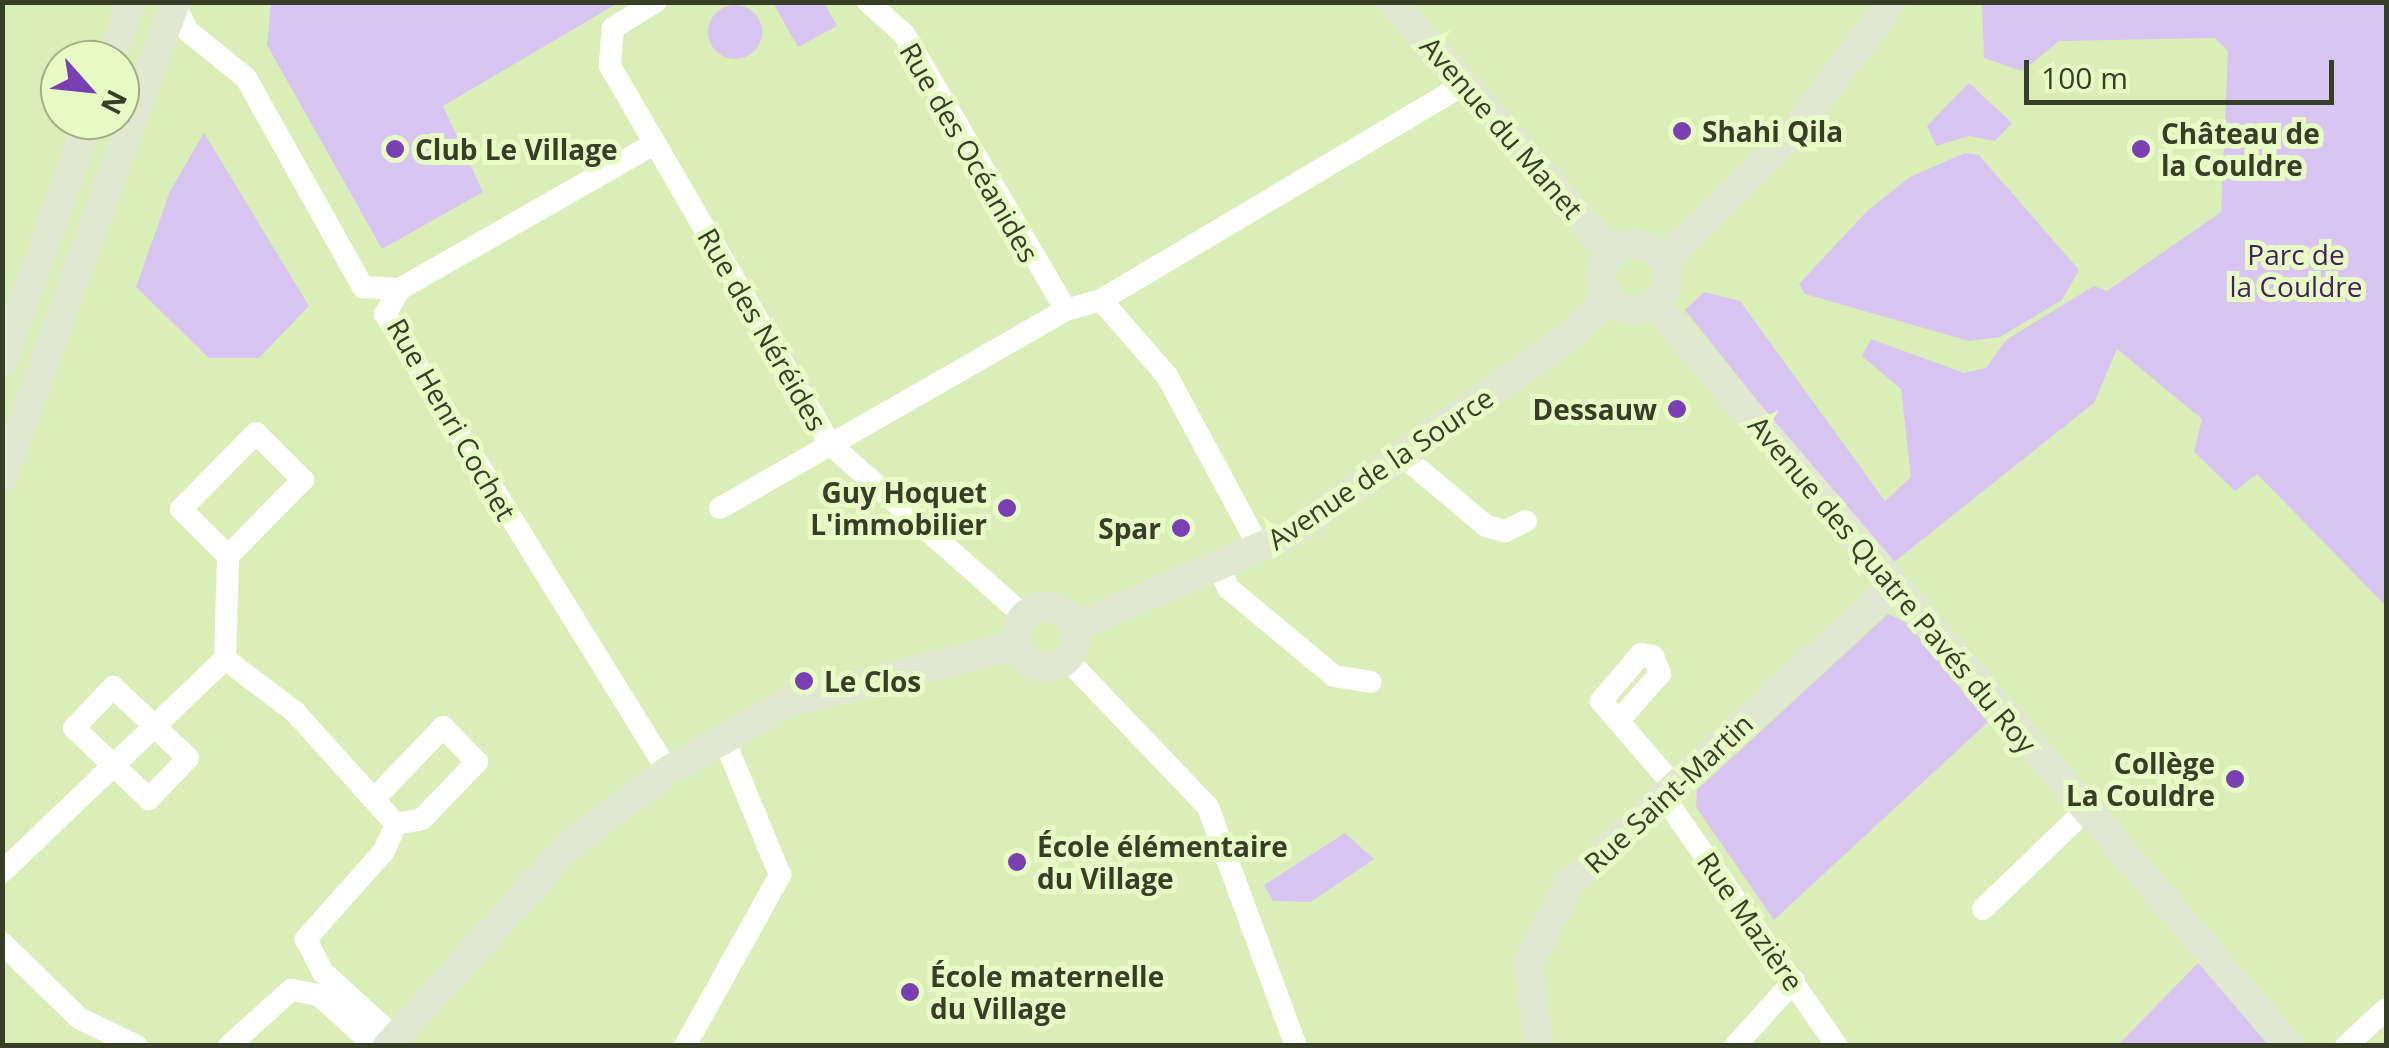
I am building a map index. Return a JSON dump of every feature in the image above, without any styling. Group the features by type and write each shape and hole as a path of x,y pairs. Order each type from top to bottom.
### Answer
{"street":[{"path":"117,40 130,2"},
{"name":"Rue des Néréides","path":"655,2 613,28 605,55 654,144 831,445 1021,631"},
{"name":"Rue des Océanides","path":"868,2 904,34 1066,310"},
{"name":"Avenue du Manet","path":"1392,2 1611,253"},
{"path":"1664,262 1795,131 1890,2"},
{"path":"2,479 174,3"},
{"name":"Rue Henri Cochet","path":"174,3 188,31 246,78 363,287 400,290 385,314 395,336 668,770"},
{"path":"720,508 1066,310 1101,300 1466,83"},
{"path":"2,362 82,140"},
{"path":"400,290 654,144"},
{"path":"1640,244 1664,262 1666,289 1654,304 1635,311 1608,298 1601,270 1611,253 1640,244"},
{"name":"Avenue de la Source","path":"1075,627 1260,550 1403,456 1608,298"},
{"path":"1101,300 1167,376 1260,550"},
{"name":"Avenue des Quatre Pavés du Roy","path":"1654,304 2289,1046"},
{"path":"2,872 151,723 224,659 228,556 303,480 256,433 181,510 228,556"},
{"path":"1403,456 1486,526 1505,531 1526,521"},
{"path":"1220,567 1228,588 1334,676 1371,682"},
{"name":"Rue Saint-Martin","path":"1539,1046 1528,964 1545,915 1670,792 1894,585"},
{"path":"386,1043 567,846 668,770 789,702 1021,631 1053,607 1075,627 1067,659"},
{"path":"1021,631 1038,666 1067,659"},
{"path":"224,659 252,670 378,795 396,824"},
{"path":"1067,659 1208,807 1296,1046"},
{"path":"113,687 151,723 188,758 149,799 74,728 113,687"},
{"name":"Rue Mazière","path":"1618,721 1670,792 1837,1046"},
{"path":"378,795 443,727 477,762 422,819 396,824"},
{"path":"685,1046 780,875 724,739"},
{"path":"1983,909 2087,810"},
{"path":"386,1043 323,972 306,939 311,926 384,851 396,824"},
{"path":"2,943 79,1018 122,1043"},
{"path":"306,990 323,972"},
{"path":"1735,1046 1794,981"},
{"path":"229,1046 280,990 306,990 386,1043"},
{"path":"2346,1046 2386,1009"}],"green space":[{"name":"Club Le Village","path":"271,2 618,3 443,106 483,192 382,249 267,45"},
{"path":"773,3 824,3 837,26 798,47"},
{"name":"Parc de la Couldre","path":"1982,3 2386,3 2386,606 2257,474 2235,491 2194,452 2202,419 2117,349 2094,403 1889,566 1685,310 1704,292 1740,301 1885,501 1911,477 1901,389 1862,356 1871,339 1964,373 1986,368 2006,340 2094,286 2107,291 2221,212 2228,51 2215,38 2059,41 2022,71 1984,58"},
{"path":"735,5 754,13 762,32 754,51 735,59 716,51 708,32 716,13"},
{"path":"1969,83 2012,123 1995,141 1969,136 1936,146 1927,126"},
{"path":"204,133 309,306 259,358 209,358 136,287 170,191"},
{"path":"1965,153 1979,155 2079,270 2062,300 2000,337 1969,341 1805,294 1799,284 1868,210 1910,177"},
{"path":"1888,614 1907,623 1988,722 1774,920 1696,807 1697,790"},
{"path":"1345,833 1374,859 1311,902 1273,901 1264,885"},
{"path":"2200,961 2273,1046 2117,1046"}],"place":[{"name":"Shahi Qila","path":"1682,131"},
{"name":"Club Le Village","path":"395,149"},
{"name":"Château de la Couldre","path":"2141,149"},
{"name":"Dessauw","path":"1677,409"},
{"name":"Guy Hoquet L'immobilier","path":"1007,508"},
{"name":"Spar","path":"1181,528"},
{"name":"Le Clos","path":"804,681"},
{"name":"Collège La Couldre","path":"2235,779"},
{"name":"École élémentaire du Village","path":"1017,862"},
{"name":"École maternelle du Village","path":"910,992"}]}
